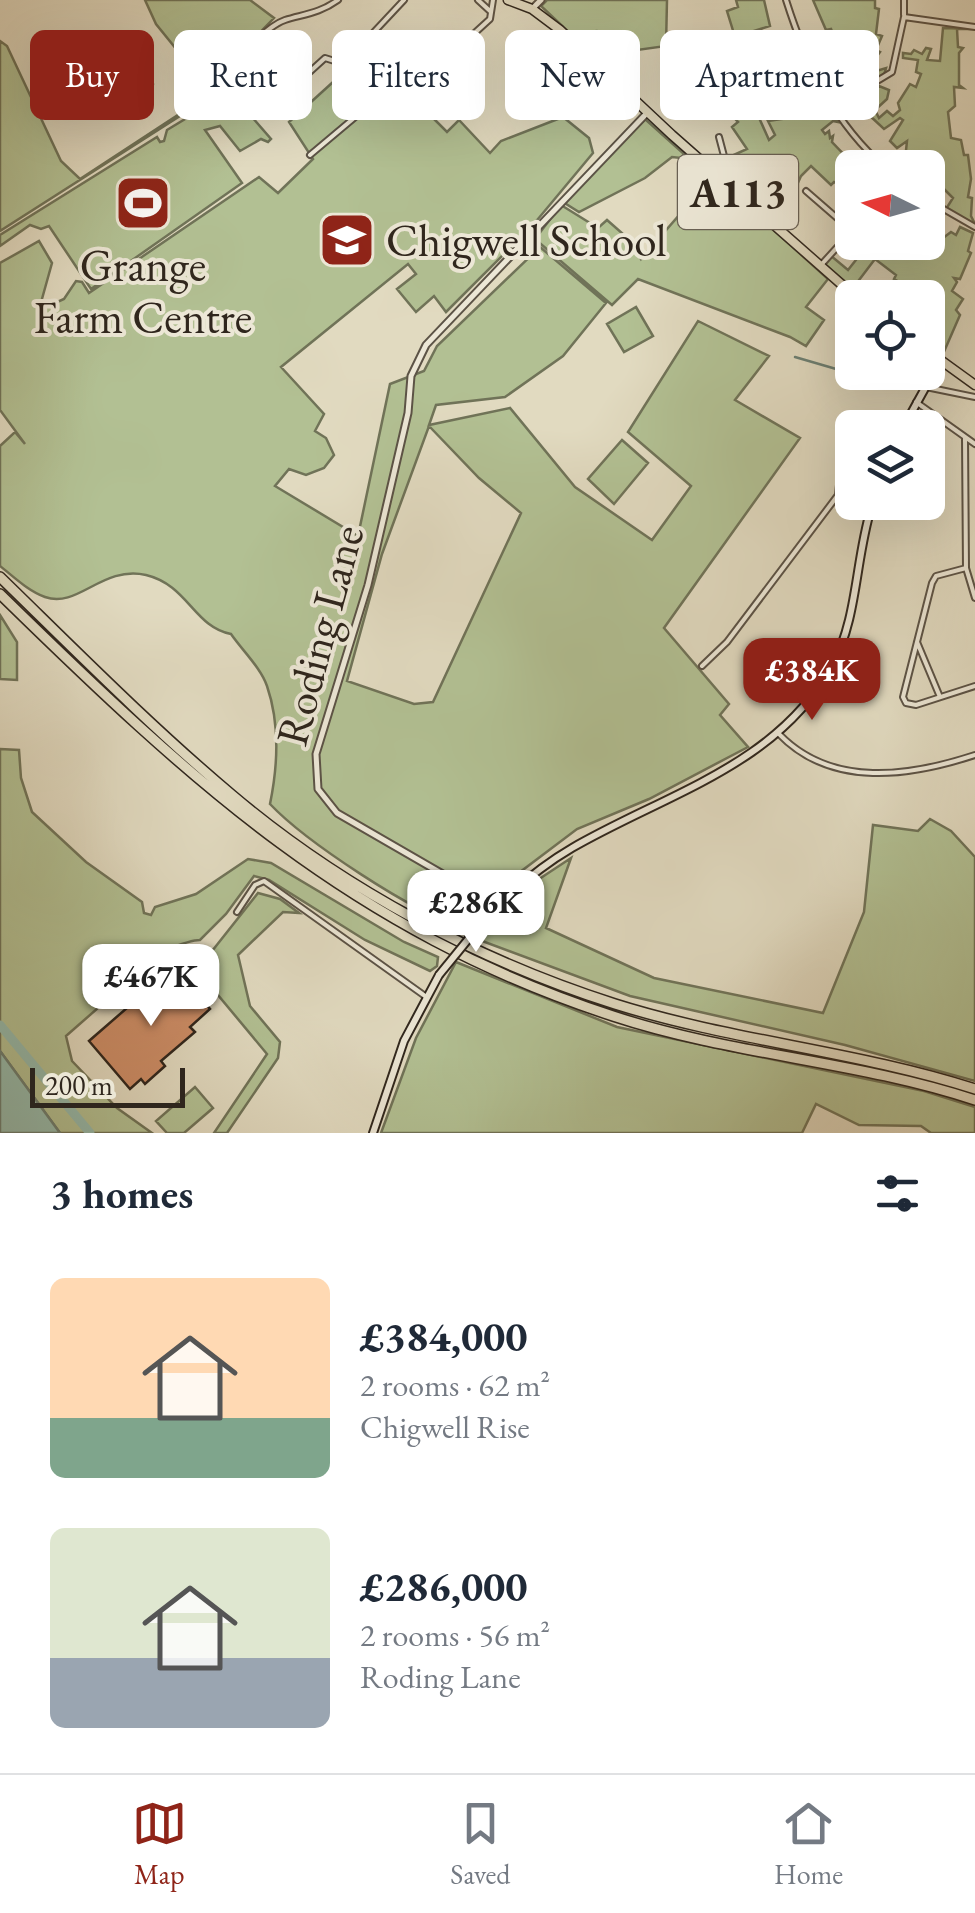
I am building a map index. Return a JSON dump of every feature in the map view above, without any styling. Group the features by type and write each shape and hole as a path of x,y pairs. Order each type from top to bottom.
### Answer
{"highway":[{"path":"0,578 147,720 233,796 322,862 432,927 544,978 614,1003 666,1018 873,1060 975,1089"},
{"path":"0,594 138,730 225,805 319,874 426,937 611,1016 663,1031 871,1071 975,1100"}],"main road":[{"name":"A113","path":"508,0 532,9 594,60 647,112 837,280"},
{"path":"945,364 974,380"},
{"path":"912,410 923,390"},
{"path":"373,1133 404,1041 425,996 488,915 533,874 572,848 746,759 779,734 832,665 847,630 868,520"}],"street":[{"path":"268,30 284,20 324,10 338,0"},
{"path":"312,70 326,58 344,64 404,0"},
{"path":"478,0 490,11"},
{"path":"310,156 385,92 408,94 490,18 492,0"},
{"path":"532,9 542,0"},
{"path":"786,0 795,30"},
{"path":"879,80 892,72 904,0"},
{"path":"904,17 975,27"},
{"name":"Roding Lane","path":"498,906 337,813 318,789 316,754 368,585 408,412 411,376 426,345 647,112"},
{"path":"843,120 870,150"},
{"path":"712,169 724,156 719,137"},
{"path":"752,203 767,190 772,192 775,203"},
{"path":"806,190 852,231 821,265"},
{"path":"945,210 975,227"},
{"path":"939,390 975,398"},
{"path":"916,402 975,444"},
{"path":"965,438 966,568 975,598"},
{"path":"702,666 727,642 835,499"},
{"path":"966,568 936,576 903,697 906,703 916,704 975,686"},
{"path":"917,642 940,697"},
{"path":"779,734 830,764 864,774 926,771 975,755"},
{"path":"238,912 255,884 264,881 425,996"}],"shaded area":[{"path":"145,0 250,0 274,18 262,30 174,30 174,46 156,24"},
{"path":"547,0 667,0 666,30 660,30 660,47 640,50 640,30 566,30 541,6"},
{"path":"736,0 764,0 770,26 733,30 727,11 738,7"},
{"path":"813,0 875,0 875,8 879,9 876,30 826,30"},
{"path":"943,28 975,29 957,29 958,47 963,48 959,53 959,85 963,88 954,87 955,106 948,112 951,138 961,140 964,155 968,155 968,197 972,198 971,216 975,224 946,209 953,198 945,190 945,150 906,150 907,141 897,148 890,141 903,120 900,118 884,129 874,120 887,111 893,116 900,110 898,103 910,84 916,87 921,74 916,72 918,60 903,58 903,53 911,54 914,50 922,54 926,48 931,49 927,60 940,61"},
{"path":"0,41 7,46 30,95 30,120 42,120 61,161 80,179 174,117 174,120 0,231"},
{"path":"332,83 332,120 435,120 447,132 459,120 490,153 501,141 555,120 567,120 589,138 593,153 533,225 446,312 434,296 416,312 397,289 416,274 408,264 281,367 324,414 315,431 326,438 334,455 324,468 306,475 289,469 275,486 358,536 390,384 424,371 437,346 540,247 606,303 563,356 505,397 436,405 429,425 510,408 575,487 652,540 691,486 628,432 698,321 769,356 735,400 800,438 664,628 729,704 720,715 748,747 649,799 577,829 479,903 462,927 416,907 361,874 270,804 276,730 264,679 231,634 208,623 172,587 146,575 130,574 57,599 33,591 0,566 0,446 15,432 25,444 0,410 0,263 39,241 52,263 40,306 44,308 64,299 76,281 82,282 89,293 259,177 278,193 313,159 289,122 312,120 312,101","holes":["429,426 479,478 521,513 433,702 414,704 347,681 382,554"]},
{"path":"879,86 889,90 879,106"},
{"path":"645,119 684,154 681,158 672,157 645,178 579,212 563,202"},
{"name":"Grange Farm Centre","path":"183,120 255,120 271,139 261,139 240,151 220,126 205,130 242,183 91,289 49,226 41,229 30,225 0,246 0,235 157,137 164,141 167,130"},
{"path":"760,120 769,140 775,135 768,121 836,120 822,130 825,134 829,131 840,150 835,150 835,182 831,185 811,166 801,176 793,194 775,175 769,180 750,156 722,171 725,159 747,149 732,127 738,122"},
{"path":"561,205 598,228 607,220 631,241 641,259 681,213 700,227 755,213 828,279 806,307 824,320 806,346 638,279 612,305 535,239"},
{"path":"960,227 973,233 968,251 971,253 960,279 954,278 957,282 952,291 963,299 945,349 945,280 896,280 896,275 876,260 945,260 945,236 951,232 956,235"},
{"path":"830,255 848,270 856,260 874,260 859,280 843,280 822,264"},
{"path":"636,307 653,336 624,352 607,324"},
{"path":"622,440 648,463 614,504 588,479"},
{"path":"0,615 17,642 17,680 0,679"},
{"path":"0,749 19,750 21,778 32,812 86,862 142,902 144,913 151,915 155,907 196,894 248,859 271,863 404,942 438,957 437,966 430,971 365,940 269,880 254,876 226,914 200,940 141,958 147,965 66,1036 72,1061 117,1108 152,1133 60,1133 0,1051"},
{"path":"930,819 951,831 975,857 975,1081 845,1045 630,996 474,938 521,891 571,858 546,928 654,978 823,1013 864,912 873,825 918,831"},
{"path":"258,893 280,899 299,913 283,912 238,955 250,1006 280,1042 278,1058 227,1133 214,1133 267,1054 198,971 210,976 201,965"},
{"path":"456,962 617,1027 924,1091 975,1107 975,1133 931,1133 921,1126 859,1125 816,1104 802,1133 381,1133 416,1038"},
{"path":"0,1051 60,1133 0,1133"},
{"path":"195,1087 213,1108 184,1133 167,1133 156,1121"}],"building":[{"path":"174,967 210,1009 190,1027 195,1032 161,1061 165,1066 145,1084 141,1079 130,1089 89,1041"}],"waterway":[{"path":"795,357 835,369"},
{"path":"0,1025 90,1133"}],"place":[{"name":"Grange Farm Centre","path":"143,203"},
{"name":"Chigwell School","path":"347,240"}]}
